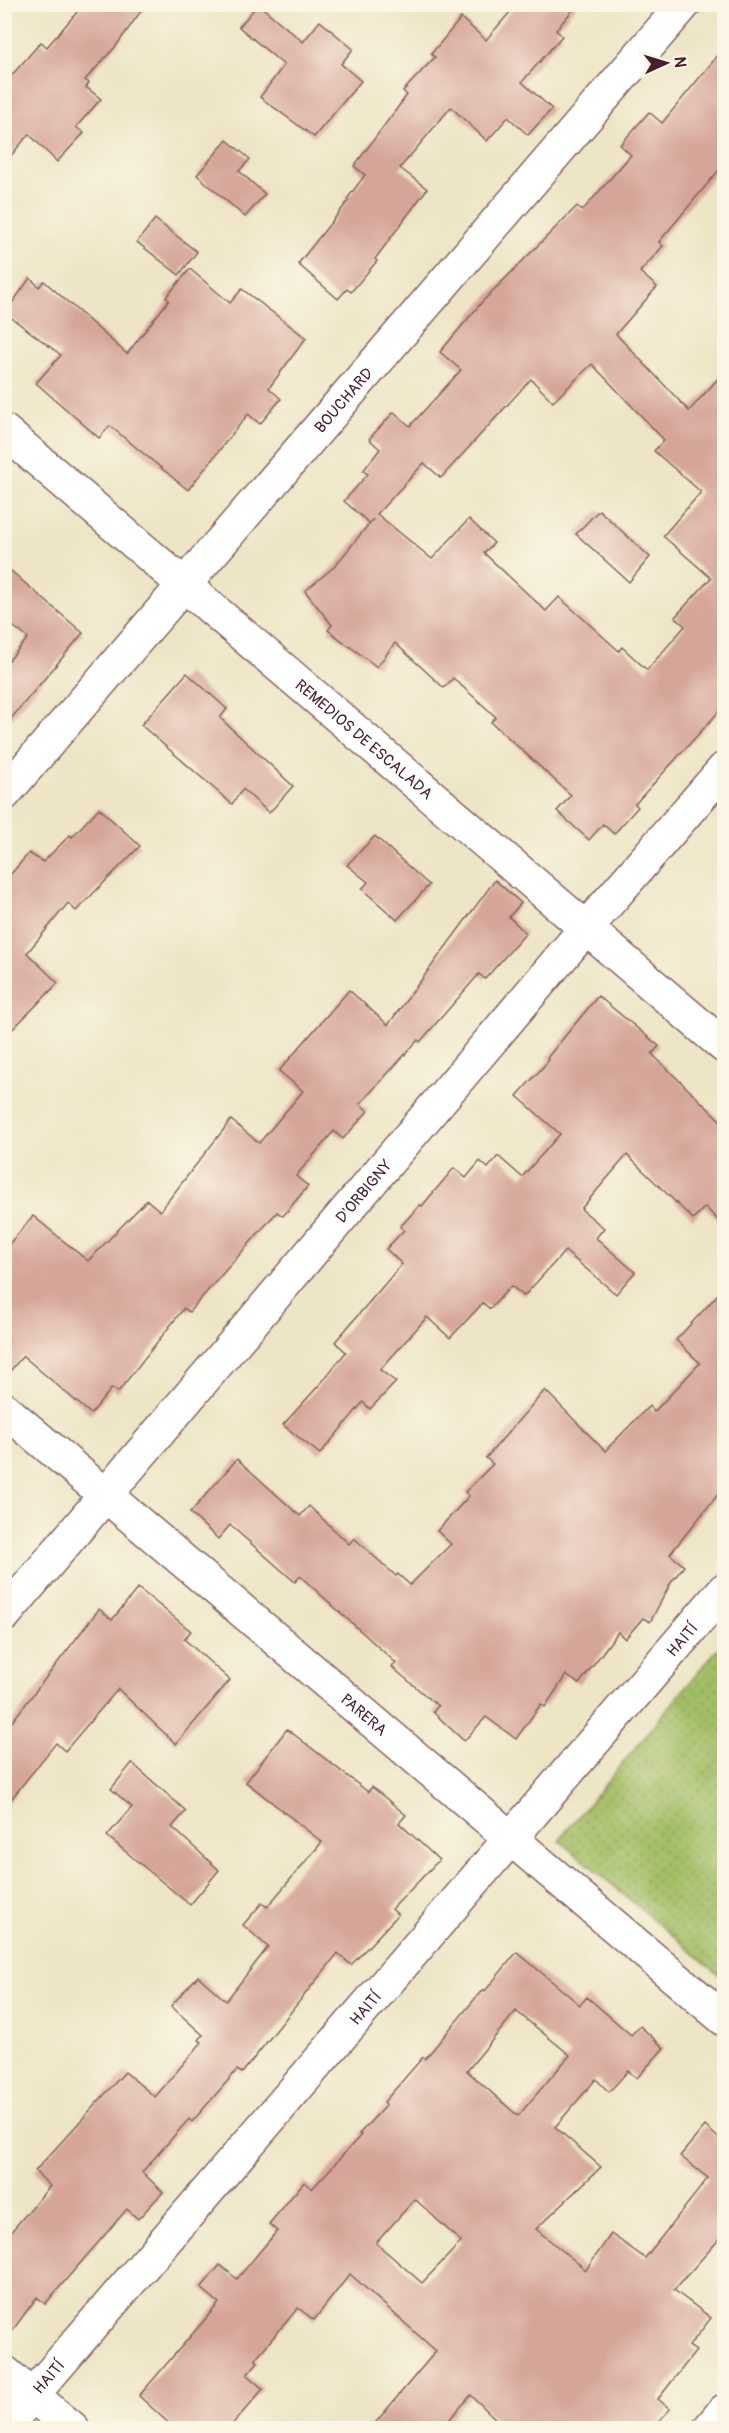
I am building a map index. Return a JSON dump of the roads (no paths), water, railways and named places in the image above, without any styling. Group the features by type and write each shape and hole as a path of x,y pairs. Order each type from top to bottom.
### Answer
{"street":[{"name":"BOUCHARD","path":"4,794 684,4"},
{"name":"REMEDIOS DE ESCALADA","path":"4,431 724,1046"},
{"name":"D'ORBIGNY","path":"4,1615 586,928 724,769"},
{"name":"PARERA","path":"4,1409 724,2019"},
{"name":"HAITÍ","path":"4,2428 724,1590"},
{"path":"4,2372 72,2428"},
{"path":"710,2428 724,2411"}]}
